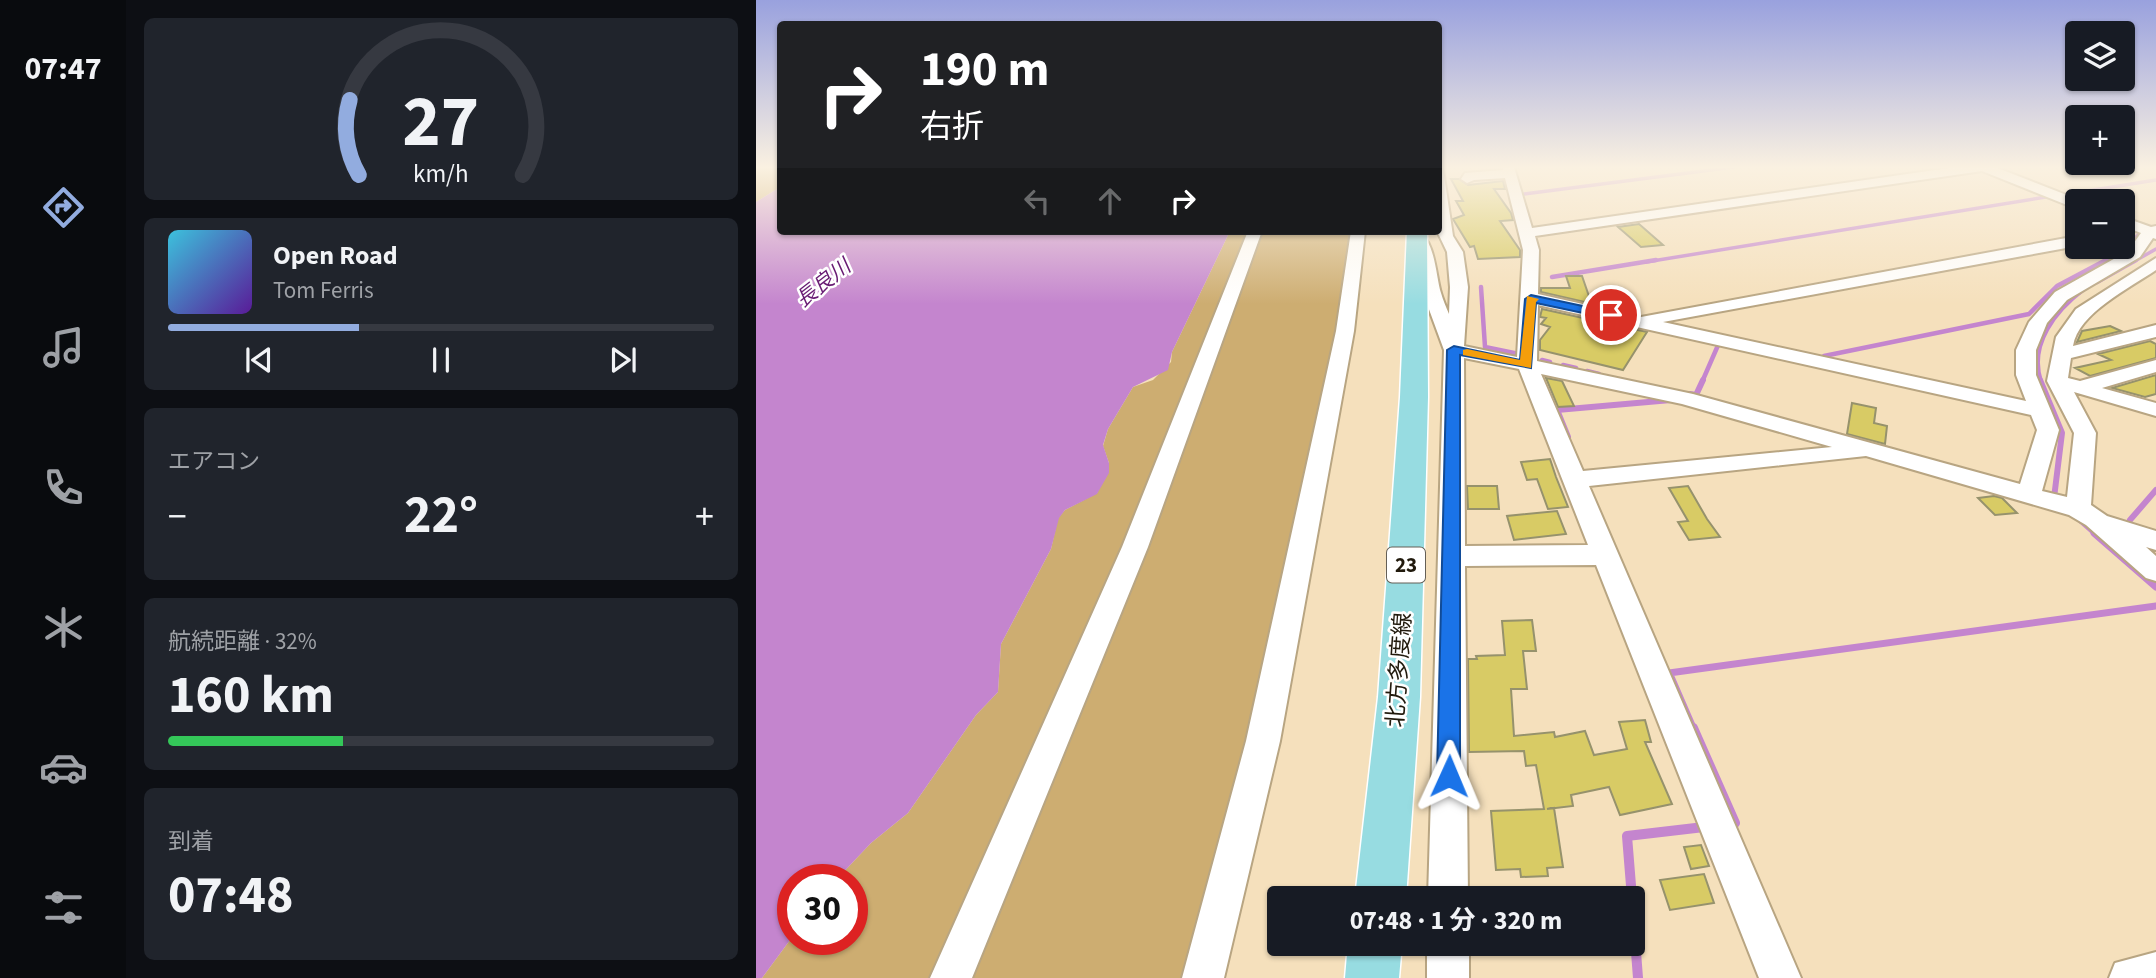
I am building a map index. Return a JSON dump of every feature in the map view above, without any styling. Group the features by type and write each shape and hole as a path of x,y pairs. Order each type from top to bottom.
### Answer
{"main road":[{"name":"北方多度線","path":"1381,886 1399,697 1414,397 1417,235"},
{"path":"1372,978 1374,956"}],"street":[{"path":"1442,213 1445,236 1455,252 1459,287 1458,340 1454,350 1448,886"},
{"path":"1521,213 1531,250 1527,365 1780,978"},
{"path":"1527,233 1668,213"},
{"path":"2037,497 2048,430 2026,375 2026,350 2038,322 2061,296 2134,254 2152,231 2135,225"},
{"path":"951,978 1135,547 1253,235"},
{"path":"1203,978 1263,741 1345,331 1357,235"},
{"path":"1417,235 1425,254 1432,293 1454,350"},
{"path":"1638,321 2065,243"},
{"path":"2156,263 2082,313 2065,337 2057,381 2085,433 2086,514 2156,570"},
{"path":"1531,299 2040,411"},
{"path":"2061,355 2156,331"},
{"path":"2116,341 2156,364"},
{"path":"1454,350 1686,398 2037,497 2156,541"},
{"path":"2081,387 2156,364"},
{"path":"2057,381 2156,410"},
{"path":"1574,480 1874,450"},
{"path":"1451,556 1605,555"},
{"path":"1448,956 1448,978"},
{"path":"2130,978 2156,973"}],"shaded area":[{"path":"1228,235 1249,235 1126,548 936,978 762,978 779,955 868,955 868,864 851,864 871,843 908,813 976,715 998,692 1001,644 1051,549 1058,518 1065,510 1097,493 1109,463 1103,446 1108,429 1133,387 1153,380 1171,362 1172,352"},
{"path":"1257,235 1353,235 1341,330 1250,740 1188,978 962,978"}],"water":[{"name":"長良川","path":"756,213 777,213 777,235 1228,235 1172,352 1168,370 1133,387 1108,429 1103,445 1109,473 1097,494 1065,510 1059,518 1051,549 1001,644 998,692 976,715 908,813 871,843 851,864 777,864 779,955 762,978 756,978"}],"building":[{"path":"1463,213 1511,213 1513,220 1500,221 1520,250 1520,257 1478,259 1474,246 1470,247 1453,219 1464,215"},
{"path":"1639,224 1663,245 1641,247 1618,227"},
{"path":"1566,276 1582,276 1591,302 1609,302 1611,308 1541,292 1541,288 1570,288"},
{"path":"1542,309 1647,332 1623,370 1540,350 1540,340 1550,327 1541,324 1546,318 1540,317"},
{"path":"2110,326 2121,331 2077,342 2082,331"},
{"path":"2150,341 2156,344 2156,358 2090,376 2075,368 2111,360 2098,354"},
{"path":"2156,375 2156,394 2145,397 2112,388"},
{"path":"1546,378 1562,381 1574,406 1558,407"},
{"path":"1852,403 1876,408 1874,423 1887,426 1885,444 1847,434"},
{"path":"1550,459 1568,507 1548,509 1537,479 1527,480 1521,462"},
{"path":"1467,486 1497,486 1499,509 1468,509"},
{"path":"1688,486 1720,537 1689,540 1678,522 1688,521 1669,488"},
{"path":"1978,498 2002,498 2017,513 1995,515"},
{"path":"1557,511 1566,534 1514,540 1507,516"},
{"path":"1532,620 1536,651 1523,651 1527,689 1511,689 1514,736 1554,732 1555,737 1585,731 1594,755 1627,749 1619,722 1645,720 1651,742 1645,742 1672,804 1620,815 1609,787 1571,795 1573,806 1554,808 1563,867 1547,868 1548,876 1521,877 1520,869 1496,870 1491,811 1544,809 1536,765 1526,766 1524,751 1469,752 1468,659 1477,659 1476,656 1505,655 1502,621"},
{"path":"1701,845 1709,866 1691,869 1684,847"},
{"path":"1704,874 1714,903 1670,910 1660,880"}],"waterway":[{"path":"1646,262 1950,213"},
{"path":"2103,262 2123,251 2140,233"},
{"path":"2133,262 2156,249"},
{"path":"1552,277 1656,260"},
{"path":"1824,356 2029,314 2057,286 2106,260"},
{"path":"2097,282 2136,260"},
{"path":"1481,287 1485,347 1519,354"},
{"path":"2041,382 2038,354 2047,329 2064,307 2084,289"},
{"path":"1702,382 1719,343 1722,344"},
{"path":"1542,360 1550,362"},
{"path":"1563,365 1576,368"},
{"path":"1587,371 1599,374"},
{"path":"1690,394 1696,395 1703,380"},
{"path":"2040,380 2062,433 2054,498 2057,500"},
{"path":"1568,437 1557,410 1671,400"},
{"path":"2130,520 2156,490"},
{"path":"2079,519 2096,534"},
{"path":"2094,533 2156,587"},
{"path":"1669,673 2156,606"},
{"path":"1671,677 1694,730"},
{"path":"1693,728 1735,823"},
{"path":"1631,886 1627,836 1704,827"},
{"path":"1636,956 1638,978"}],"slow traffic":[{"path":"1467,353 1527,365 1533,299"}],"route":[{"path":"1449,776 1454,350 1527,365 1531,299 1611,315"}]}
